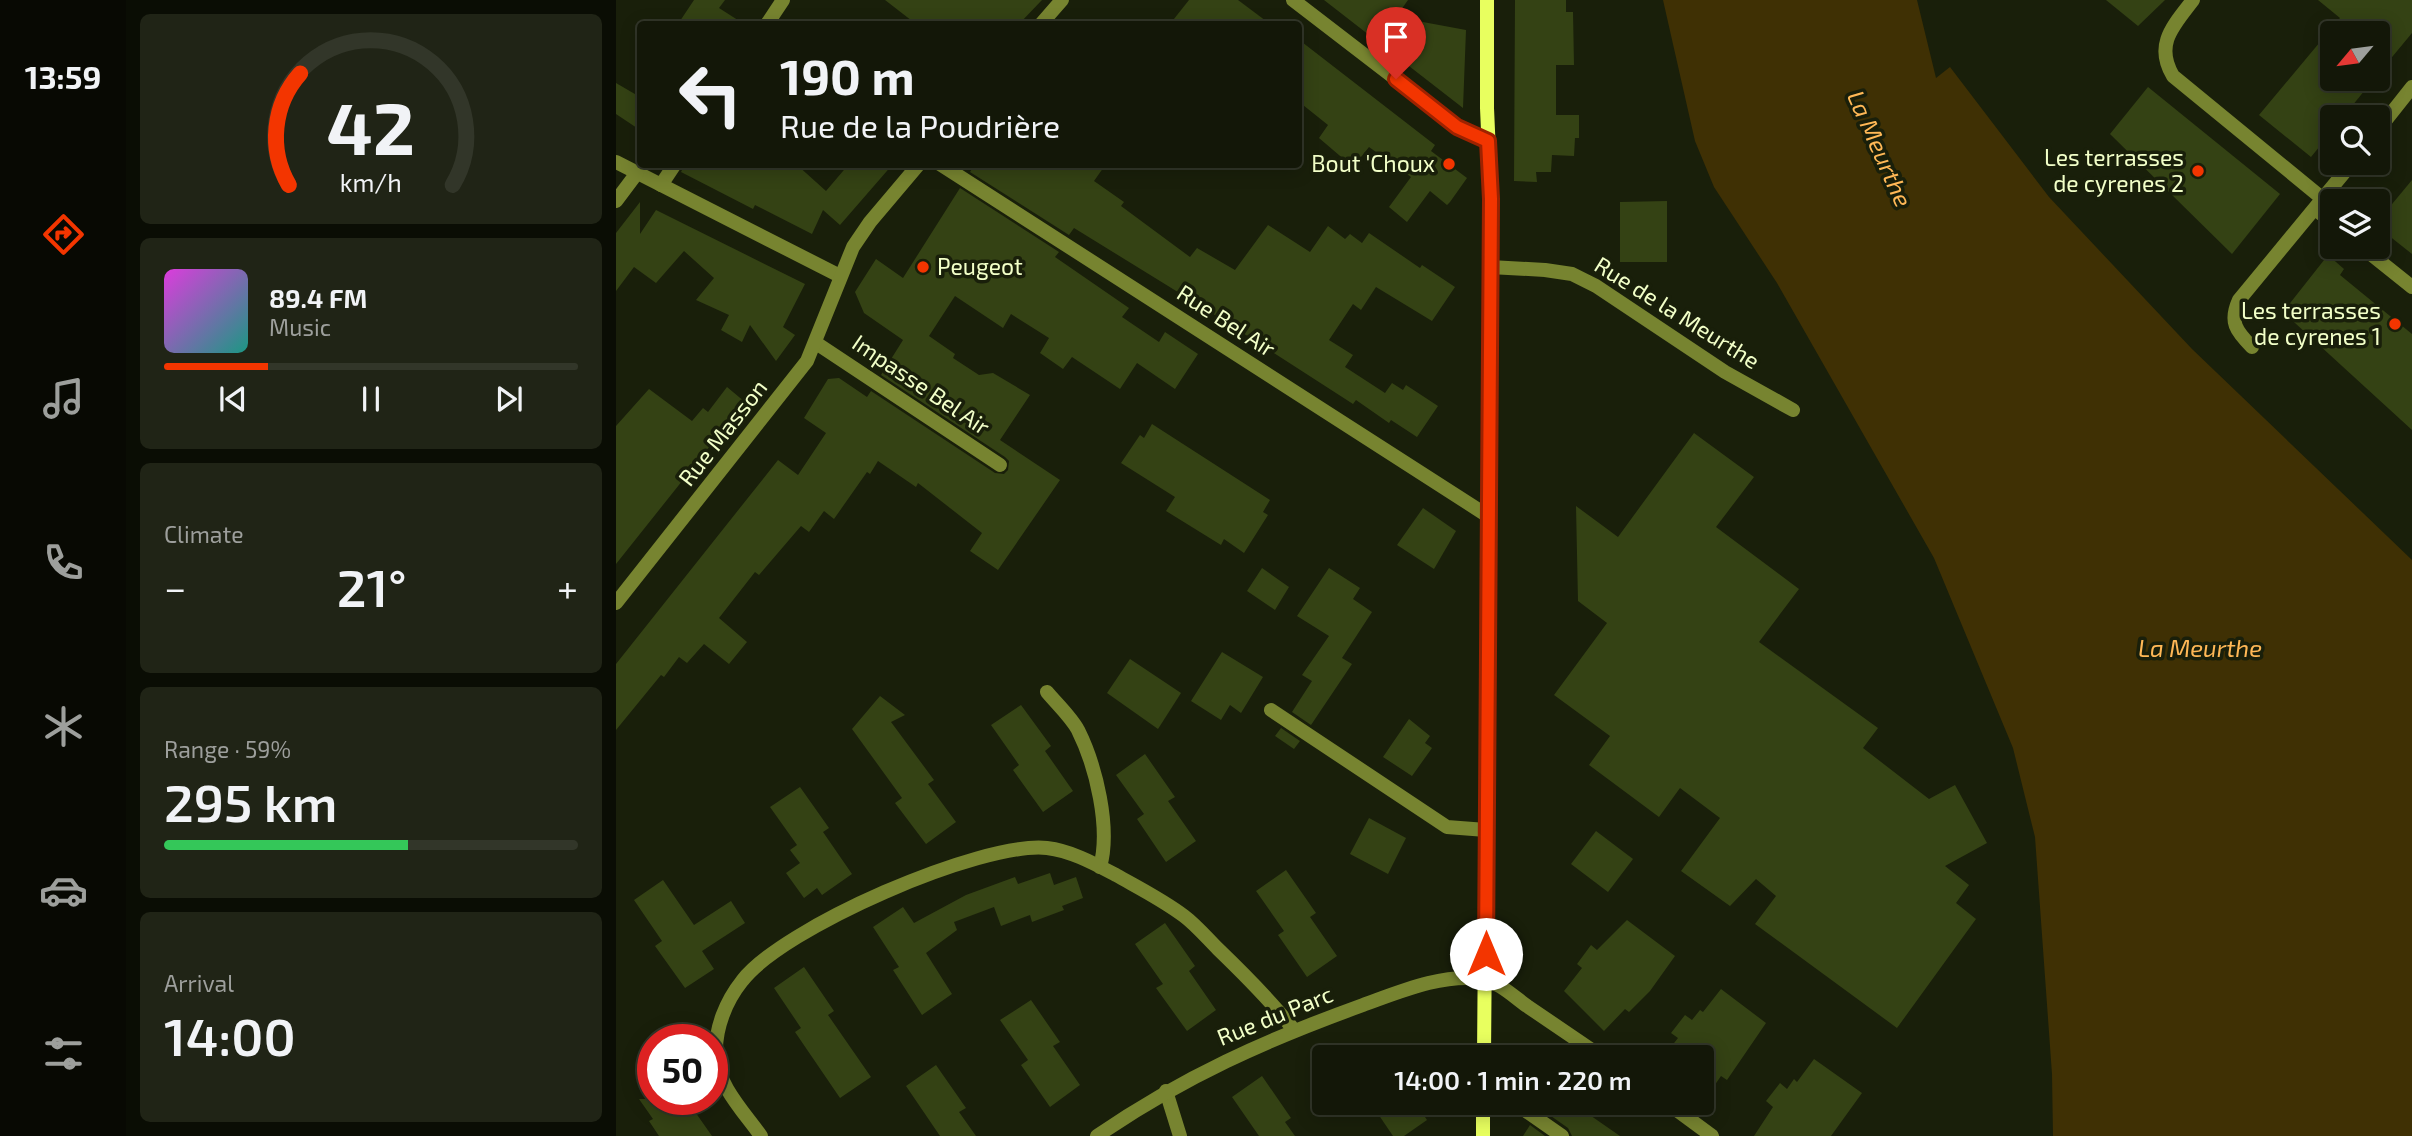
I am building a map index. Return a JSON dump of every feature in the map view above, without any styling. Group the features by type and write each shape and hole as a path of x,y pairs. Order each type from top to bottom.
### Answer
{"main road":[{"path":"1484,1045 1490,267 1487,0"},
{"path":"1483,1115 1483,1136"}],"street":[{"path":"769,21 783,0"},
{"path":"1044,21 1062,0"},
{"path":"1293,0 1457,127 1488,141"},
{"path":"2193,0 2171,28 2166,39 2167,65 2173,76 2319,204"},
{"path":"2390,115 2412,88"},
{"path":"616,162 840,276"},
{"path":"661,185 672,168"},
{"name":"Rue Masson","path":"616,603 805,365 853,247 870,222 916,168"},
{"name":"Rue Bel Air","path":"946,168 1488,516"},
{"path":"616,201 637,173"},
{"path":"2252,347 2240,335 2234,323 2234,311 2239,300 2342,175"},
{"path":"2377,259 2412,287"},
{"name":"Rue de la Meurthe","path":"1490,267 1572,274 1597,286 1725,372 1793,410"},
{"name":"Impasse Bel Air","path":"816,343 1000,465"},
{"path":"1047,692 1077,729 1091,765 1101,808 1105,851 1100,867"},
{"path":"1270,710 1447,827 1486,830"},
{"path":"761,1136 726,1087 716,1056 716,1037 725,1009 742,980 764,959 793,939 896,887 985,856 1015,850 1047,848 1068,853 1100,867 1186,917 1267,996 1294,1030"},
{"name":"Rue du Parc","path":"1097,1136 1167,1091 1222,1062 1294,1030 1431,983 1458,977 1485,979"},
{"path":"1485,979 1506,990 1585,1045"},
{"path":"1167,1091 1180,1136"},
{"path":"1532,1115 1562,1136"},
{"path":"1683,1115 1713,1136"}],"water":[{"name":"La Meurthe","path":"1663,0 1917,0 1936,78 1950,67 2049,197 2192,349 2412,560 2412,1136 2053,1136 2052,1074 2035,837 2013,748 1934,558 1777,283 1714,187 1695,141"}],"building":[{"path":"694,0 725,0 719,8 739,21 680,21"},
{"path":"885,0 1042,0 1022,21 912,21"},
{"path":"1189,0 1238,0 1266,21 1172,21"},
{"path":"1324,0 1408,0 1396,17 1466,30 1463,108"},
{"path":"1515,0 1566,0 1566,12 1573,12 1574,65 1556,65 1556,115 1579,115 1579,138 1575,138 1574,156 1552,155 1551,172 1536,172 1537,182 1514,181"},
{"path":"2106,0 2165,0 2138,26"},
{"path":"2318,0 2412,0 2412,33 2390,60 2390,21 2337,21 2340,18"},
{"path":"1302,42 1435,145 1431,151 1467,178 1447,205 1430,191 1407,222 1389,207 1411,177 1369,147 1353,167 1319,138 1328,125 1302,104"},
{"path":"2320,42 2320,91 2364,91 2353,105 2320,105 2320,146 2311,157 2259,115"},
{"path":"616,83 637,95 637,128 616,114"},
{"name":"Les terrasses de cyrenes 2","path":"2148,87 2280,194 2232,254 2110,134"},
{"path":"683,168 800,168 826,191 846,168 890,168 840,225 823,210 812,234 755,205 753,209 681,172"},
{"path":"972,168 1103,168 1094,181 1124,202 1121,206 1190,257 1197,248 1235,270 1268,225 1310,252 1328,226 1345,239 1350,234 1362,243 1369,233 1420,268 1422,265 1455,287 1432,321 1376,287 1361,310 1353,304 1329,340 1353,355 1345,367 1385,393 1392,383 1403,390 1406,385 1438,406 1417,437 1391,420 1389,423 1356,400 1353,404 1074,228 1069,235 970,172"},
{"path":"2412,180 2412,254 2390,237 2390,207"},
{"path":"960,188 1059,252 1055,257 1129,308 1122,317 1159,342 1165,332 1198,354 1175,389 1137,363 1120,389 1072,357 1063,369 1040,353 1049,338 1011,314 1003,328 955,296 929,336 955,354 953,358 979,375 993,373 1030,395 1000,440 1060,480 998,570 970,551 982,533 918,483 916,487 878,461 870,474 867,472 834,519 824,511 809,532 801,526 759,575 755,572 719,618 747,642 729,664 704,644 687,663 679,657 616,730 616,664 778,460 798,475 826,433 804,418 828,379 839,378 867,397 871,391 995,473 1004,474 1008,470 1009,461 1005,457 881,375 903,340 864,313 855,292 876,259 903,278"},
{"path":"1667,201 1667,262 1620,262 1620,202"},
{"path":"640,202 640,234 656,210 805,284 783,327 795,335 776,361 750,325 742,342 721,330 729,315 696,300 714,278 684,251 656,283 634,267 616,291 616,233"},
{"path":"2325,259 2333,259 2344,269 2340,275 2412,334 2412,430 2283,312"},
{"path":"727,387 745,402 616,564 616,426 649,389 692,421 703,408 708,412"},
{"path":"1152,424 1270,500 1263,512 1268,515 1244,553 1224,539 1221,545 1166,511 1175,497 1121,463 1140,435 1144,438"},
{"path":"1694,433 1754,477 1716,527 1799,589 1759,642 1878,728 1863,748 1929,799 1955,785 1987,843 1945,866 1969,885 1956,903 1976,919 1897,1028 1755,924 1776,896 1756,879 1730,906 1681,871 1720,818 1680,788 1659,817 1589,765 1610,736 1554,695 1607,623 1578,601 1576,506 1618,537"},
{"path":"1423,508 1456,531 1434,569 1397,545"},
{"path":"1262,568 1289,587 1275,610 1247,591"},
{"path":"1329,568 1360,588 1353,599 1372,612 1342,658 1352,664 1311,725 1292,712 1312,681 1302,675 1329,636 1297,616"},
{"path":"1222,652 1263,677 1241,713 1230,705 1221,720 1191,701"},
{"path":"1130,659 1181,693 1158,729 1107,693"},
{"path":"880,696 905,715 891,722 934,780 928,784 956,822 926,844 895,803 902,798 852,729"},
{"path":"1021,705 1051,746 1045,751 1073,791 1043,812 1013,770 1019,765 991,725"},
{"path":"1409,719 1430,736 1425,743 1432,748 1412,776 1383,757"},
{"path":"1281,728 1300,741 1294,749 1275,736"},
{"path":"1145,754 1175,797 1168,801 1196,841 1166,862 1137,819 1144,814 1116,775"},
{"path":"800,787 829,828 823,832 852,874 822,895 817,888 804,898 786,873 800,863 790,850 797,845 770,807"},
{"path":"1369,818 1406,838 1388,874 1350,854"},
{"path":"1596,831 1633,859 1608,892 1571,864"},
{"path":"1286,870 1316,913 1310,917 1337,956 1307,977 1278,935 1284,931 1256,891"},
{"path":"1050,873 1054,885 1076,877 1083,898 1062,906 1064,910 1032,922 1030,915 1001,926 994,907 954,922 957,930 926,953 952,994 922,1015 893,970 899,967 873,927 903,907 914,923 966,895 1015,877 1018,884"},
{"path":"663,880 694,925 731,901 745,923 702,951 714,969 685,988 655,946 662,941 634,900"},
{"path":"1627,920 1675,956 1650,991 1629,1012 1625,1009 1604,1031 1564,991 1582,968 1577,964 1591,945 1597,950"},
{"path":"1165,923 1195,966 1189,971 1216,1010 1187,1031 1156,988 1163,984 1135,944"},
{"path":"804,967 834,1011 828,1015 871,1077 840,1098 795,1032 801,1028 774,988"},
{"path":"1721,989 1766,1023 1727,1080 1721,1076 1714,1086 1714,1045 1672,1045 1678,1038 1671,1033 1685,1015 1692,1020 1700,1010 1703,1012"},
{"path":"1031,1000 1060,1042 1053,1046 1080,1085 1050,1107 1021,1065 1028,1060 1000,1020"},
{"path":"1814,1059 1862,1093 1831,1136 1754,1136 1773,1107 1766,1101 1780,1083 1787,1089 1794,1079 1797,1082"},
{"path":"936,1065 966,1108 959,1112 976,1136 940,1136 906,1086"},
{"path":"1262,1076 1291,1118 1285,1122 1295,1136 1259,1136 1232,1097"},
{"path":"650,1115 697,1115 712,1136 659,1136 649,1121 653,1119"},
{"path":"1379,1115 1424,1115 1427,1120 1404,1136 1393,1136"},
{"path":"1550,1115 1590,1115 1620,1136 1572,1136 1568,1128"},
{"path":"1530,1125 1545,1136 1523,1136"}],"place":[{"name":"Bout 'Choux","path":"1449,164"},
{"name":"Les terrasses de cyrenes 2","path":"2198,171"},
{"name":"Peugeot","path":"923,267"},
{"name":"Les terrasses de cyrenes 1","path":"2395,324"}],"route":[{"path":"1396,79 1457,127 1488,141 1491,199 1486,954"}]}
